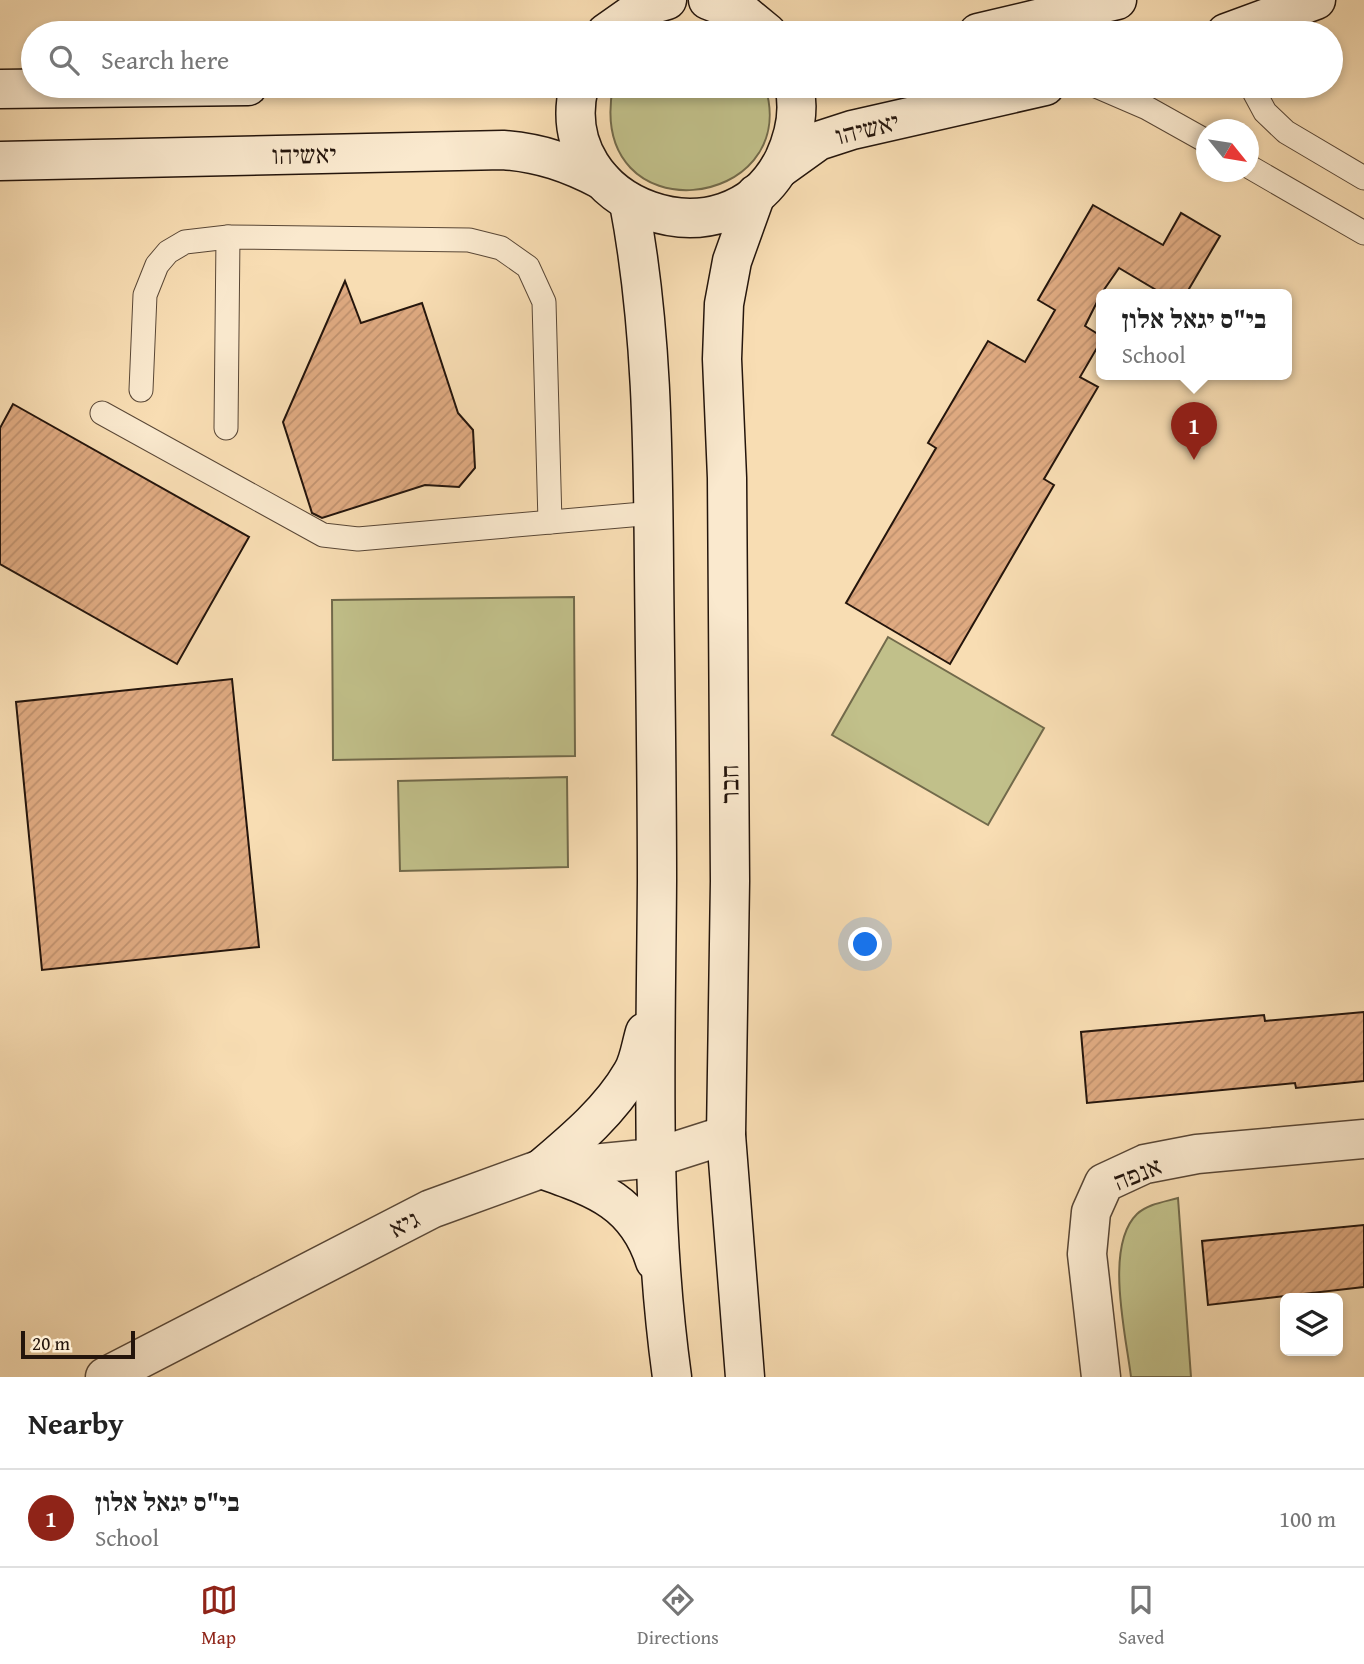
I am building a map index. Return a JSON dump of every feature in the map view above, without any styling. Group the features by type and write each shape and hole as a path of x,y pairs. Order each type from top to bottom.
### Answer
{"street":[{"path":"616,21 632,0"},
{"path":"623,21 643,7 667,0"},
{"path":"708,0 749,16"},
{"path":"1029,21 1117,0"},
{"path":"1259,21 1316,0"},
{"path":"0,89 21,89"},
{"path":"576,98 577,127 586,155 616,192 642,269 646,319 654,513 654,1158 672,1377"},
{"name":"חבר","path":"746,1377 726,1135 730,881 727,478 722,359 724,304 732,261 767,181 791,144 796,117 795,98"},
{"name":"יאשיהו","path":"0,161 503,150 535,153 565,161 661,216 694,219 727,211 818,141 852,130 992,98"},
{"path":"655,999 633,1072 583,1132 541,1169 588,1186 625,1207 648,1237 664,1290"},
{"name":"גיא","path":"105,1377 431,1209 541,1169 654,1158 726,1135"},
{"name":"אנפה","path":"1101,1377 1087,1254 1091,1212 1104,1183 1146,1164 1198,1154 1364,1139"}],"lane":[{"path":"1124,98 1196,135"},
{"path":"1257,98 1265,112 1286,132 1364,178"},
{"path":"1259,172 1364,233"},
{"path":"141,390 145,295 157,265 168,252 185,242 228,237 469,240 500,248 528,267 544,302 550,522"},
{"path":"226,428 228,237"},
{"path":"103,413 323,535 358,539 654,513"}],"shaded area":[{"path":"613,98 766,98 769,128 754,160 727,181 693,190 659,186 630,168 613,135"},
{"path":"574,597 575,756 333,760 332,600"},
{"path":"888,637 1044,728 988,825 832,735"},
{"path":"567,777 568,867 400,871 398,781"},
{"path":"1178,1198 1191,1377 1131,1377 1120,1292 1121,1247 1127,1228 1137,1214 1151,1206"}],"building":[{"path":"1093,205 1163,245 1181,213 1220,236 1189,289 1155,289 1119,268 1104,289 1096,289 1096,304 1085,326 1096,333 1096,350 1080,377 1098,387 1044,479 1054,485 950,664 846,603 936,448 928,443 988,341 1025,362 1055,310 1038,300"},
{"path":"345,281 361,323 422,303 458,413 473,430 475,468 459,487 425,485 322,518 312,513 283,422"},
{"path":"13,404 249,537 177,664 0,564 0,428"},
{"path":"232,679 259,947 42,970 16,702"},
{"path":"1364,1012 1364,1081 1296,1088 1295,1083 1087,1103 1081,1032 1264,1015 1265,1021"},
{"path":"1364,1225 1364,1287 1312,1293 1280,1293 1280,1297 1208,1305 1202,1241"}],"place":[{"name":"בי\"ס יגאל אלון","path":"1194,460"}]}
